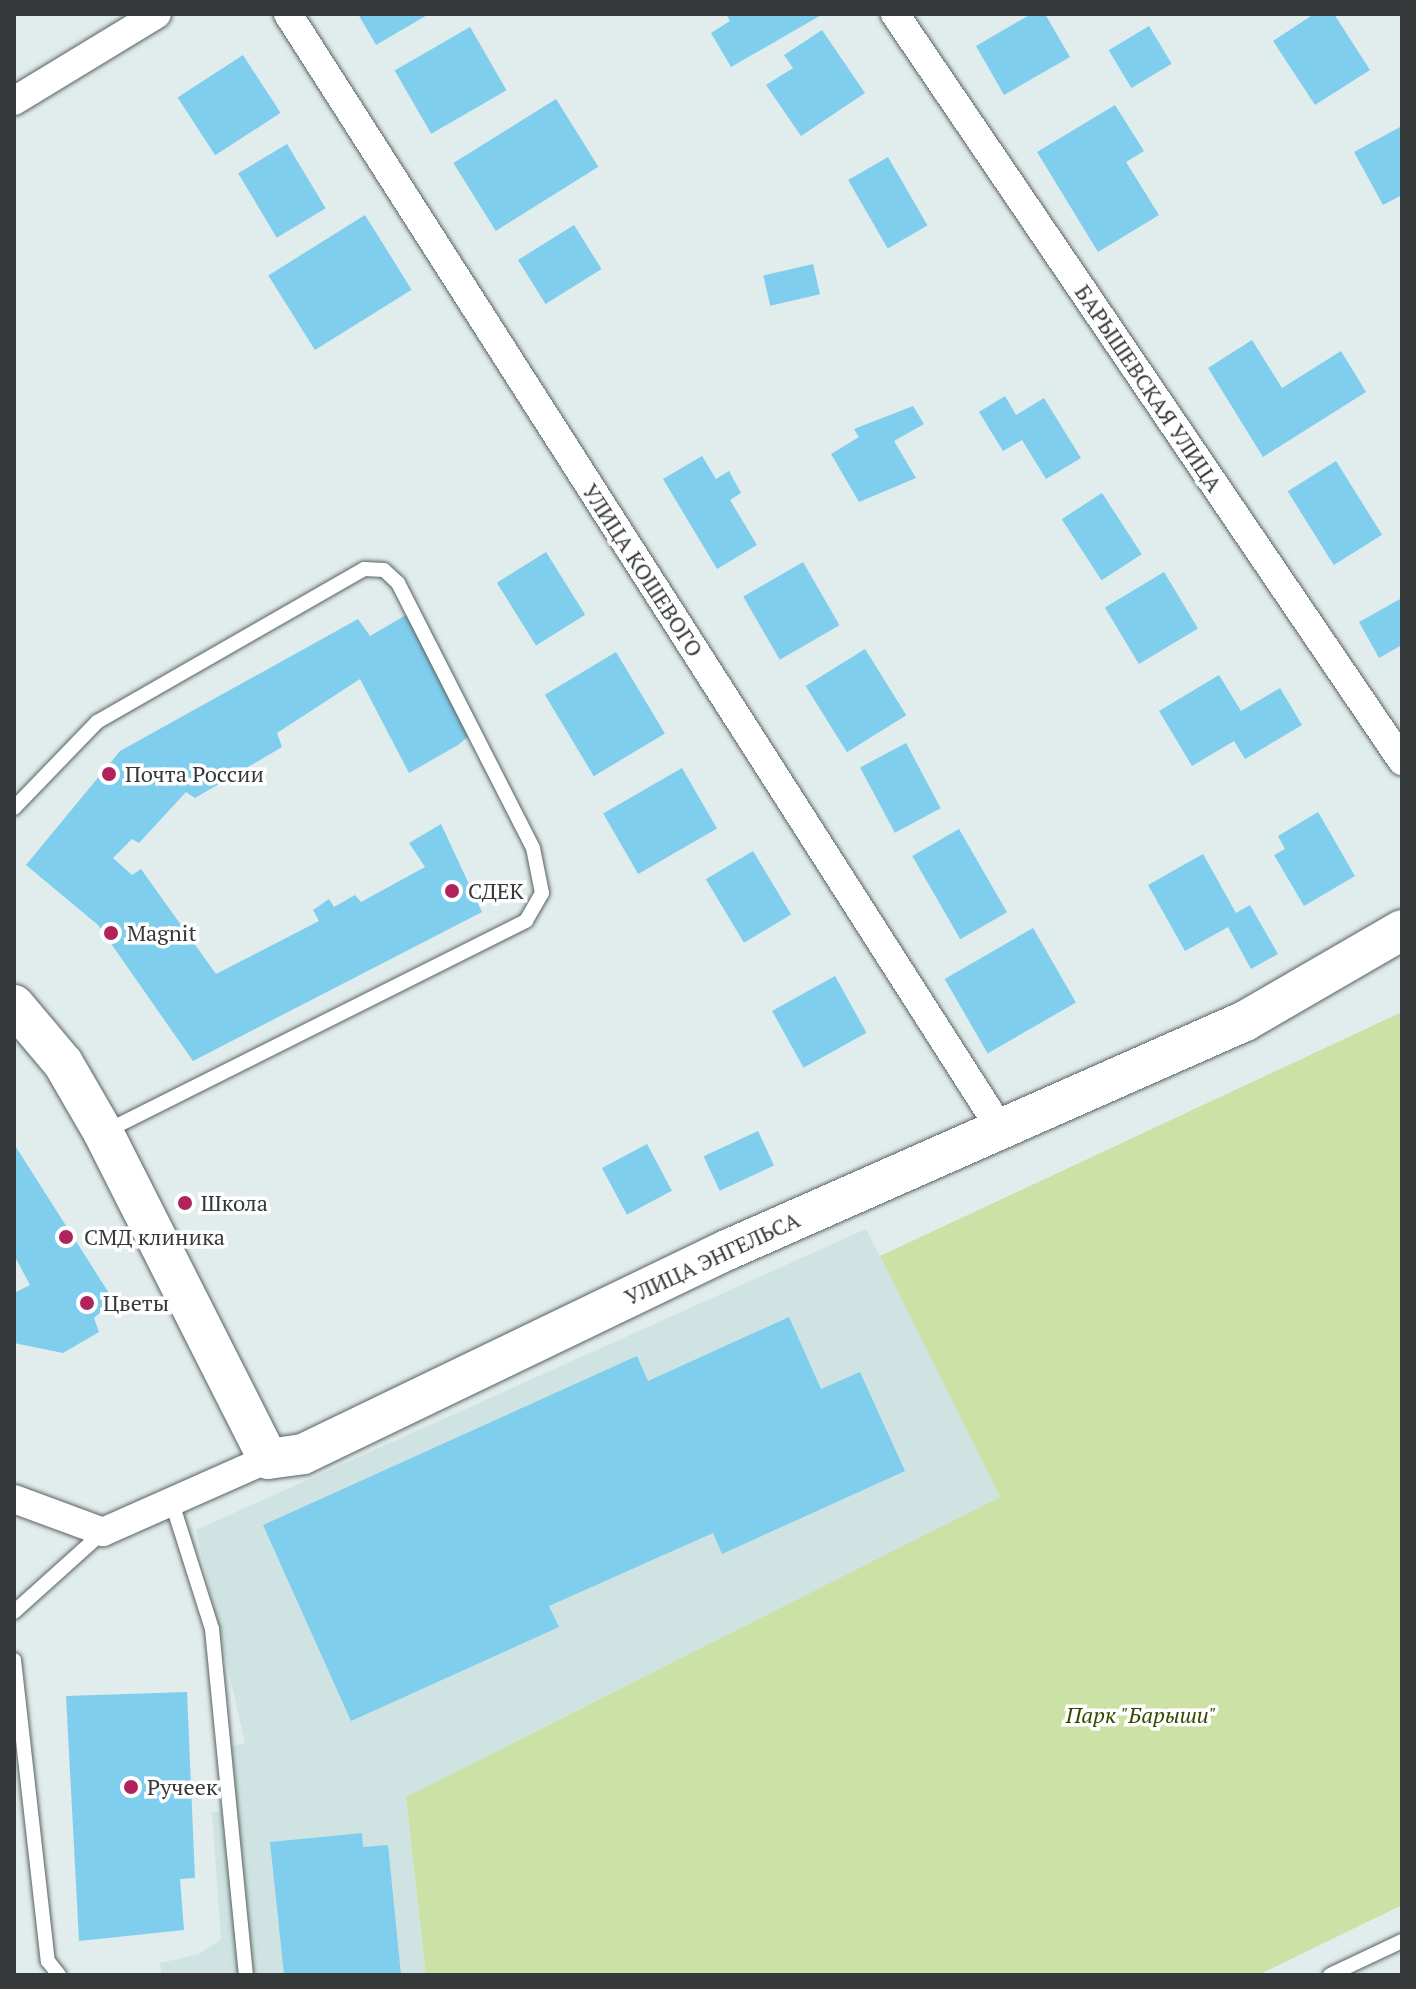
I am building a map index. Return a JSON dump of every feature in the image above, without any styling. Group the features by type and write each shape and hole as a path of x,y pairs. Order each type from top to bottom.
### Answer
{"street":[{"path":"14,101 157,14"},
{"name":"УЛИЦА КОШЕВОГО","path":"288,14 998,1125"},
{"name":"БАРЫШЕВСКАЯ УЛИЦА","path":"895,14 1402,761"},
{"name":"УЛИЦА ЭНГЕЛЬСА","path":"103,1532 173,1506 268,1459 303,1454 998,1125 1245,1021 1402,930"},
{"path":"14,1005 63,1063 103,1132 268,1459"},
{"path":"14,1499 103,1532"}],"lane":[{"path":"14,808 97,722 364,569 384,570 398,583 533,848 542,893 526,921 103,1132"},
{"path":"173,1506 212,1629 244,1975"},
{"path":"14,1612 103,1532"},
{"path":"14,1660 48,1961 59,1975"},
{"path":"1330,1975 1402,1941"}],"shaded area":[{"path":"866,1229 1001,1497 406,1797 426,1975 162,1975 160,1963 199,1954 221,1939 212,1812 224,1811 219,1749 245,1743 196,1530"}],"green space":[{"name":"Парк \"Барыши\"","path":"1402,1012 1402,1905 1258,1975 426,1975 406,1797 1000,1497 880,1256"}],"building":[{"path":"358,14 429,14 376,45"},
{"path":"726,14 823,14 731,67 711,33 730,21"},
{"path":"1031,14 1045,14 1070,57 1004,95 976,46"},
{"path":"1314,14 1334,14 1370,70 1315,105 1273,41"},
{"path":"1149,26 1172,64 1131,88 1109,50"},
{"path":"470,27 506,90 431,134 395,70"},
{"path":"822,30 865,93 801,136 766,85 793,68 784,55"},
{"path":"243,55 281,113 215,155 178,97"},
{"path":"556,99 598,167 496,231 453,163"},
{"path":"1115,105 1144,151 1126,162 1159,215 1098,252 1037,152"},
{"path":"1402,126 1402,195 1383,205 1354,152"},
{"path":"287,144 326,208 277,238 238,173"},
{"path":"888,157 928,225 888,248 848,180"},
{"path":"365,215 412,290 315,350 268,275"},
{"path":"574,225 602,269 546,304 518,260"},
{"path":"813,264 820,294 770,306 763,275"},
{"path":"1252,340 1282,388 1341,351 1366,392 1263,457 1208,368"},
{"path":"1005,396 1016,415 1044,398 1081,458 1046,479 1022,440 1003,451 979,412"},
{"path":"913,406 924,424 894,441 916,478 859,502 831,454 859,437 854,429"},
{"path":"702,456 716,479 729,471 741,493 730,500 757,545 717,569 663,479"},
{"path":"1336,461 1382,535 1334,565 1288,491"},
{"path":"1102,493 1142,554 1102,580 1062,519"},
{"path":"546,552 585,615 536,645 497,583"},
{"path":"803,562 840,625 780,660 743,596"},
{"path":"1164,572 1198,629 1139,664 1105,608"},
{"path":"1402,598 1402,645 1379,658 1359,622"},
{"path":"406,615 470,735 458,745 409,773 360,679 277,733 282,747 195,798 186,792 139,843 132,839 113,858 132,875 141,869 216,974 319,921 313,910 329,899 334,907 355,895 361,902 425,867 409,843 441,824 482,912 193,1061 98,925 26,865 120,751 358,619 370,636"},
{"path":"865,649 906,715 847,752 806,686"},
{"path":"616,652 665,733 594,776 545,695"},
{"path":"1219,675 1241,711 1280,688 1302,725 1245,759 1234,741 1192,766 1159,711"},
{"path":"906,743 941,808 895,833 860,767"},
{"path":"682,768 717,829 638,874 603,814"},
{"path":"1318,812 1355,876 1304,906 1274,855 1285,849 1278,836"},
{"path":"959,829 1007,912 960,939 912,856"},
{"path":"753,851 791,914 744,943 706,879"},
{"path":"1203,854 1236,913 1250,905 1278,954 1251,969 1228,927 1185,951 1148,885"},
{"path":"1033,928 1076,1002 988,1053 945,979"},
{"path":"835,976 867,1033 804,1068 772,1011"},
{"path":"758,1131 774,1165 720,1191 704,1156"},
{"path":"14,1144 114,1301 94,1318 99,1332 63,1353 14,1343 14,1293 30,1285 14,1255"},
{"path":"647,1144 672,1191 627,1215 602,1168"},
{"path":"789,1317 821,1389 860,1372 905,1471 722,1554 713,1533 549,1606 559,1627 351,1721 263,1525 637,1356 648,1381"},
{"name":"Ручеек","path":"187,1692 195,1878 180,1879 184,1930 79,1941 66,1696"},
{"path":"362,1833 363,1847 388,1845 401,1975 284,1975 270,1842"}],"place":[{"name":"Почта России","path":"109,774"},
{"name":"СДЕК","path":"452,891"},
{"name":"Magnit","path":"111,933"},
{"name":"Школа","path":"185,1203"},
{"name":"СМД клиника","path":"66,1237"},
{"name":"Цветы","path":"87,1303"},
{"name":"Ручеек","path":"131,1787"}]}
